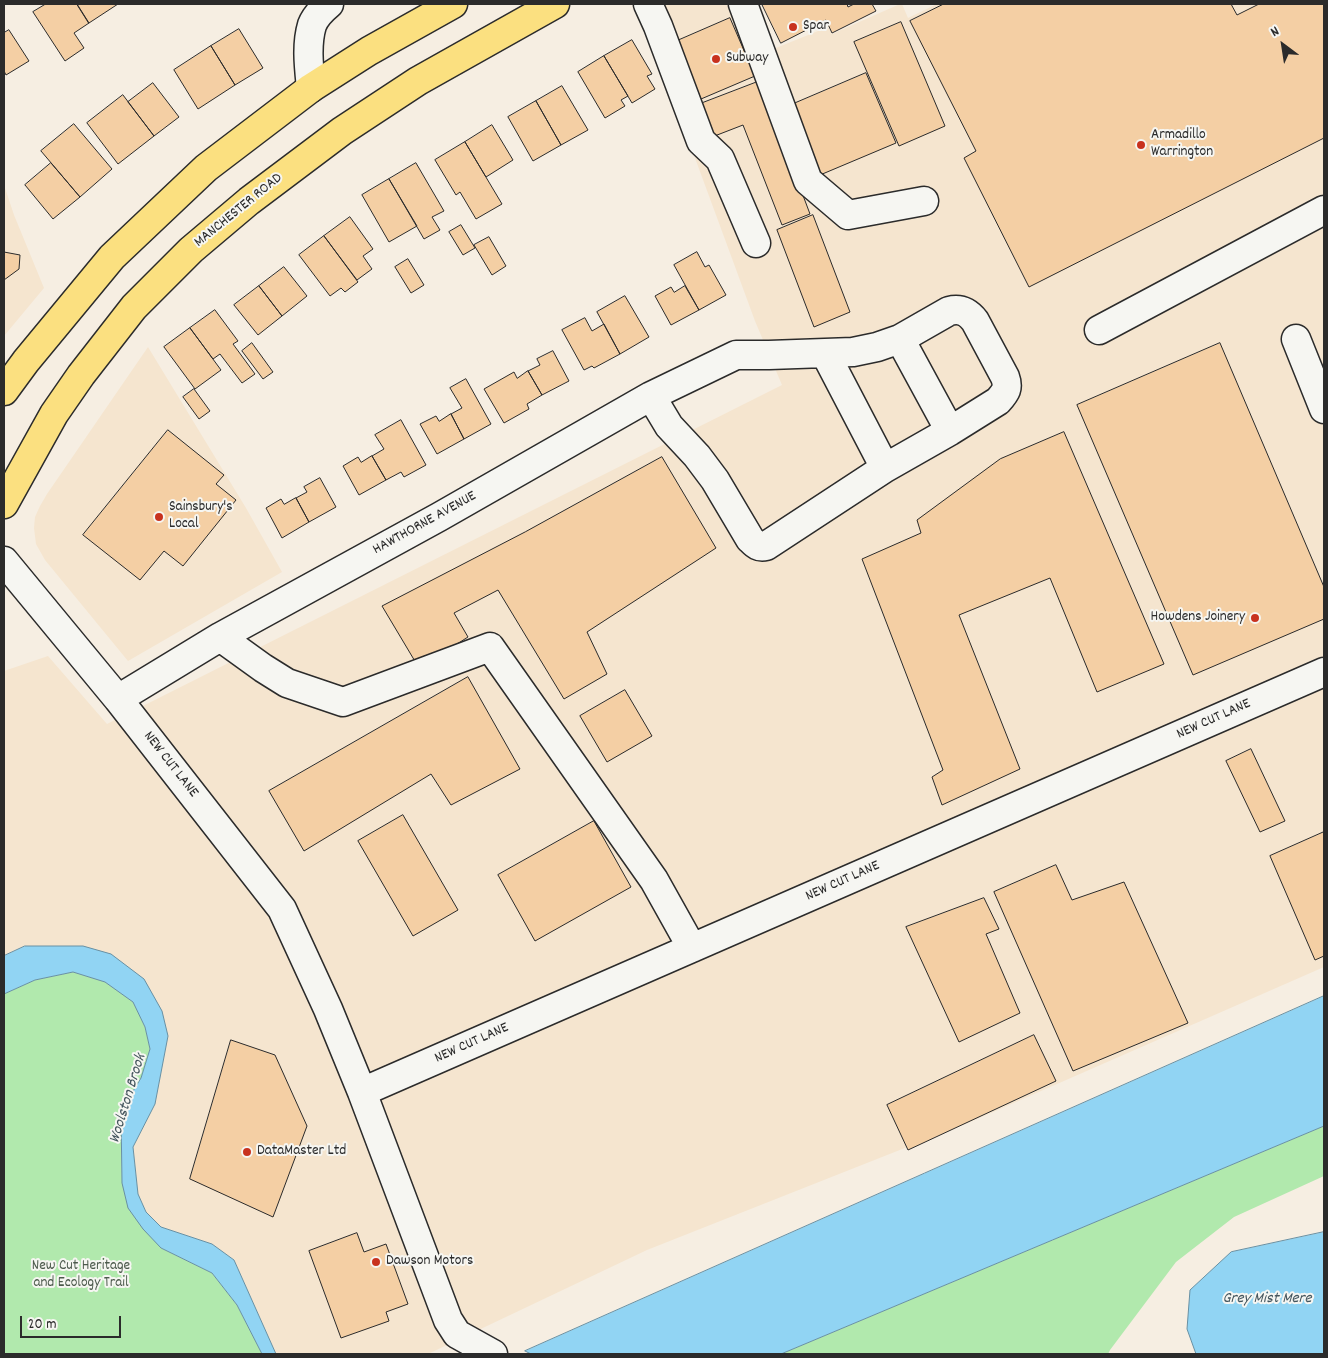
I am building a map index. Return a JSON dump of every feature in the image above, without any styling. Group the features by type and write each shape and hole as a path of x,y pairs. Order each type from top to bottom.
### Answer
{"main road":[{"path":"4,391 26,360 112,257 206,168 310,88 369,51 453,4"},
{"name":"MANCHESTER ROAD","path":"4,504 70,389 134,306 191,250 249,201 342,131 418,81 555,4"}],"street":[{"path":"310,88 309,41 312,23 329,4"},
{"path":"648,4 701,141 720,159 756,243"},
{"path":"743,4 808,181 848,215 924,201"},
{"path":"1099,330 1324,210"},
{"path":"651,396 669,426 706,467 750,539 756,546 766,546 885,468 998,401 1004,394 1008,385 1005,377 975,321 965,311 949,311 900,339 876,347 852,352 824,353 885,468"},
{"path":"900,339 950,431"},
{"path":"1296,339 1324,409"},
{"name":"HAWTHORNE AVENUE","path":"118,698 220,637 439,517 651,396 736,355 824,353"},
{"name":"NEW CUT LANE","path":"4,561 118,698 282,909 328,1010 362,1092 448,1320 457,1334 485,1349"},
{"path":"220,637 287,683 343,702 490,647 654,880 692,948"},
{"name":"NEW CUT LANE","path":"362,1092 1324,672"}],"shaded area":[{"path":"633,4 754,4 771,50 828,27 832,34 900,4 902,4 908,18 937,4 1324,4 1324,967 968,1123 647,1250 428,1354 276,1354 234,1260 212,1244 161,1227 146,1212 138,1194 133,1147 155,1104 168,1036 25,946 4,956 4,671 48,656 107,724 782,385 755,321 677,109"},
{"path":"4,185 14,215 44,288 4,336"},
{"path":"148,347 246,508 282,572 128,661 45,560 36,544 34,528 35,517 47,494"}],"green space":[{"name":"New Cut Heritage and Ecology Trail","path":"73,972 105,982 133,1002 145,1027 150,1049 141,1078 124,1106 121,1115 122,1183 161,1248 212,1273 237,1305 262,1354 4,1354 4,994 35,980"},
{"path":"1324,1126 1324,1176 1234,1217 1176,1262 1108,1354 781,1354"}],"water":[{"name":"Woolston Brook","path":"25,946 83,946 111,954 144,979 162,1011 168,1036 155,1104 133,1147 138,1194 146,1212 161,1227 212,1244 234,1260 276,1354 262,1354 237,1305 212,1273 161,1248 143,1229 128,1208 122,1183 121,1114 141,1078 150,1049 145,1027 133,1002 105,982 73,972 35,980 4,994 4,956"},
{"path":"1324,996 1324,1126 781,1354 531,1354 525,1351"},
{"name":"Grey Mist Mere","path":"1324,1232 1324,1354 1196,1354 1187,1329 1190,1290 1231,1252"}],"building":[{"path":"46,4 77,4 89,23 74,33 84,48 65,61 33,12"},
{"path":"77,4 118,4 89,23"},
{"name":"Spar","path":"762,4 847,4 848,7 854,4 872,4 876,11 832,33 826,20 781,43"},
{"name":"Armadillo Warrington","path":"944,4 1231,4 1237,15 1259,4 1324,4 1324,138 1029,287 964,158 976,151 910,21"},
{"name":"Subway","path":"730,18 755,76 701,99 677,41"},
{"path":"901,22 945,126 899,146 854,42"},
{"path":"239,29 263,68 235,85 211,46"},
{"path":"9,30 29,61 6,75 4,71 4,33"},
{"path":"632,40 652,74 647,76 655,89 632,103 604,56"},
{"path":"211,46 235,85 198,109 174,70"},
{"path":"604,56 628,96 621,100 625,106 605,118 578,72"},
{"path":"866,73 896,143 820,175 791,105"},
{"path":"760,81 810,214 782,225 743,125 712,137 700,104"},
{"path":"153,83 179,117 154,136 128,102"},
{"path":"562,86 588,130 561,145 536,101"},
{"path":"123,95 154,136 118,164 87,123"},
{"path":"536,101 561,145 533,161 508,117"},
{"path":"74,124 112,169 80,197 41,151"},
{"path":"492,125 513,160 486,177 465,142"},
{"path":"465,142 502,204 476,219 460,192 456,195 435,160"},
{"path":"51,163 80,197 53,219 25,185"},
{"path":"416,163 444,211 432,217 440,230 424,239 389,179"},
{"path":"389,179 417,226 389,242 362,195"},
{"path":"813,215 850,312 814,327 777,230"},
{"path":"350,217 373,249 363,256 372,269 357,280 324,236"},
{"path":"461,225 475,248 463,255 449,232"},
{"path":"324,236 358,282 345,292 341,288 330,296 299,255"},
{"path":"489,237 506,266 492,275 474,245"},
{"path":"4,252 20,255 19,269 4,280"},
{"path":"697,252 705,267 709,265 726,295 699,310 674,265"},
{"path":"408,259 424,285 411,293 395,267"},
{"path":"284,267 307,296 282,316 259,286"},
{"path":"259,286 282,316 258,335 234,305"},
{"path":"685,286 699,310 671,325 655,296 671,287 674,292"},
{"path":"625,296 649,337 620,354 597,312"},
{"path":"215,310 238,341 233,344 255,374 242,383 220,354 213,359 190,328"},
{"path":"585,318 592,331 604,324 620,354 594,368 592,366 584,370 562,330"},
{"path":"190,328 221,370 195,389 164,347"},
{"path":"252,343 273,372 263,379 242,351"},
{"path":"1220,343 1324,587 1324,619 1193,675 1077,405"},
{"path":"553,351 569,381 542,395 528,371 540,365 537,359"},
{"path":"528,371 542,395 527,404 529,409 504,423 484,389 514,372 517,378"},
{"path":"466,379 491,424 464,439 451,414 462,408 450,388"},
{"path":"194,389 210,411 199,419 183,397"},
{"path":"451,414 464,439 437,454 420,424 436,416 439,421"},
{"path":"401,420 426,465 404,477 401,472 386,480 372,456 384,449 375,435"},
{"name":"Sainsbury's Local","path":"168,430 224,475 216,484 236,500 183,566 164,551 140,580 83,535"},
{"path":"1064,432 1164,664 1097,692 1050,578 959,615 1020,769 942,805 932,777 943,770 862,559 921,533 917,520 1000,459"},
{"path":"372,456 386,480 359,495 343,466 358,457 361,462"},
{"path":"662,457 716,548 587,632 607,674 564,699 498,590 454,613 468,637 419,668 382,606 525,532"},
{"path":"320,478 336,507 309,522 296,498 307,492 304,487"},
{"path":"296,498 309,522 282,538 266,508 281,499 284,504"},
{"path":"468,677 520,769 451,805 431,774 304,851 269,791"},
{"path":"625,690 652,736 607,762 580,716"},
{"path":"1251,749 1285,821 1260,832 1226,761"},
{"path":"403,815 458,910 413,936 358,841"},
{"path":"594,821 631,887 535,941 498,875"},
{"path":"1324,832 1324,956 1315,960 1270,856"},
{"path":"1056,865 1072,900 1124,882 1188,1023 1073,1071 994,892"},
{"path":"984,898 999,929 986,934 1020,1013 959,1042 906,927"},
{"path":"1034,1035 1056,1081 908,1150 887,1105"},
{"name":"DataMaster Ltd","path":"231,1040 275,1055 307,1126 273,1217 190,1179"},
{"path":"357,1233 364,1252 386,1244 408,1304 386,1312 389,1321 341,1338 309,1251"}],"place":[{"name":"Spar","path":"793,27"},
{"name":"Subway","path":"716,59"},
{"name":"Armadillo Warrington","path":"1141,145"},
{"name":"Sainsbury's Local","path":"159,517"},
{"name":"Howdens Joinery","path":"1255,618"},
{"name":"DataMaster Ltd","path":"247,1152"},
{"name":"Dawson Motors","path":"376,1262"}]}
